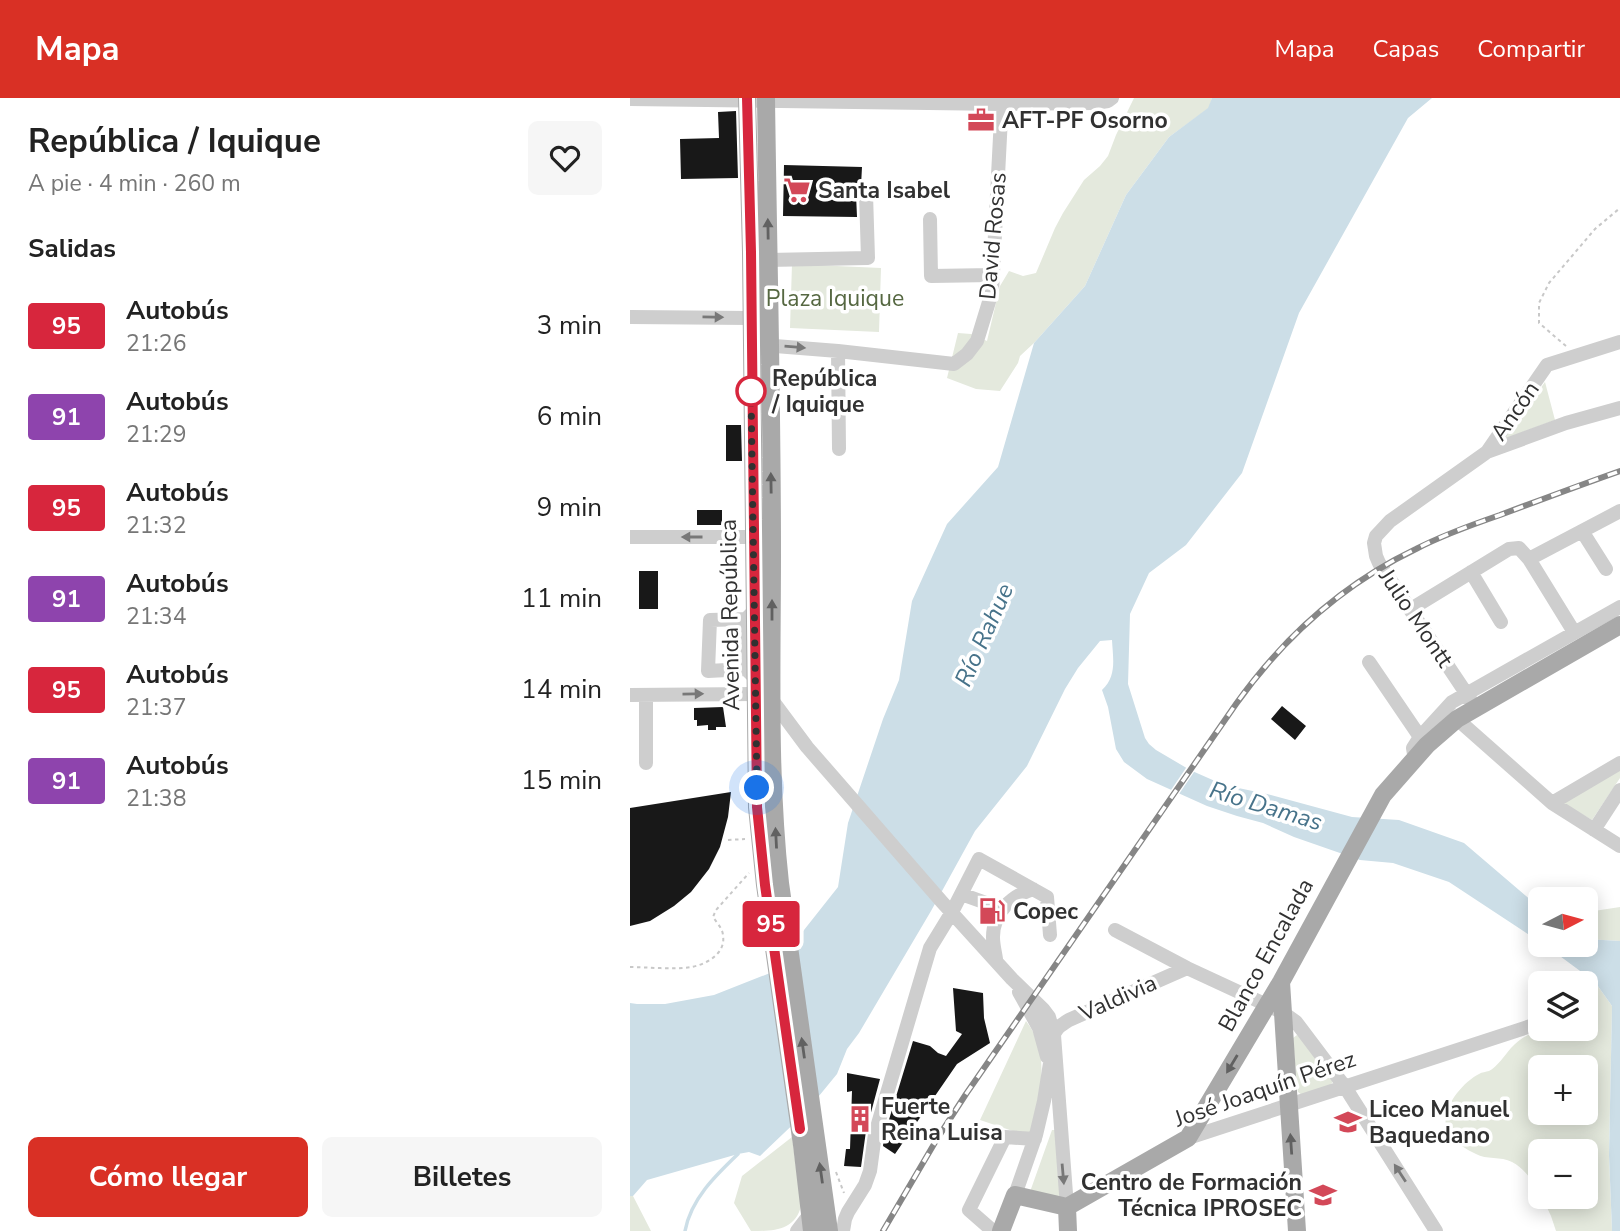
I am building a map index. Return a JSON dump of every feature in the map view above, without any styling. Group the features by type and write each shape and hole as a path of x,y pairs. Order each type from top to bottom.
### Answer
{"main road":[{"name":"Avenida República","path":"747,99 750,318 760,345 772,551 757,685"},
{"name":"Avenida República","path":"766,99 769,297 760,345 750,615 775,833 776,911 800,1129 824,1226"},
{"path":"751,252 768,260"},
{"name":"Blanco Encalada","path":"1188,1138 1275,1009 1281,982 1383,795 1471,701 1620,625"},
{"name":"Avenida República","path":"776,911 813,1115 824,1226"},
{"path":"1275,1009 1288,1107 1297,1231"},
{"name":"José Joaquín Pérez","path":"1066,1207 1188,1138"},
{"path":"1003,1229 1015,1195 1066,1207 1068,1230"}],"street":[{"path":"630,99 1002,101 1076,104 1110,99"},
{"name":"David Rosas","path":"838,351 954,364 967,354 977,341 992,292 1002,101"},
{"path":"768,260 868,258 866,194"},
{"path":"930,219 931,276 993,275"},
{"path":"630,317 750,318 769,297"},
{"name":"Ancón","path":"1487,452 1547,365 1620,342"},
{"path":"760,345 838,351 839,449"},
{"path":"1487,452 1566,423 1620,408"},
{"name":"Julio Montt","path":"1471,701 1376,556 1374,543 1376,536 1390,521 1487,452"},
{"path":"1530,559 1620,511"},
{"path":"1582,531 1606,569"},
{"path":"630,537 753,537 772,551"},
{"path":"1411,609 1508,549 1519,548 1530,559 1574,632"},
{"path":"1471,572 1501,622"},
{"path":"1416,758 1413,748 1420,737 1452,702 1471,701 1574,632 1620,607"},
{"path":"750,615 710,620 708,671 757,685 807,747 1012,979 1054,1035 1066,1207"},
{"path":"1369,662 1420,737"},
{"path":"630,695 757,685"},
{"path":"646,695 646,763"},
{"path":"1457,719 1552,803 1620,846"},
{"path":"1552,803 1620,763"},
{"path":"1594,831 1620,790"},
{"path":"797,1231 824,1226 849,1210 865,1185 870,1171 875,1135 930,948 947,907 961,894 979,859 1047,897 1050,935"},
{"path":"996,961 993,943 999,915 1014,898 1033,889"},
{"path":"961,894 1003,909"},
{"path":"1115,930 1296,1022 1345,1087 1436,1231"},
{"name":"Valdivia","path":"1054,1035 1064,1023 1187,968"},
{"path":"1037,1011 1067,1016 1083,1014"},
{"path":"1037,1011 1045,1045 1046,1086"},
{"path":"1060,1141 1065,1119 1060,1037 1064,1023"},
{"name":"José Joaquín Pérez","path":"1188,1138 1528,1027"},
{"path":"1015,1195 1035,1139 1054,1035"},
{"path":"1003,1229 969,1210 1005,1137 1035,1139"}],"path":[{"path":"1577,356 1539,323 1539,303 1549,282 1595,229 1620,208"},
{"path":"728,840 745,839"},
{"path":"630,967 691,967 713,958 720,951 724,938 713,917 716,910 752,870"},
{"path":"832,1163 849,1210"}],"green space":[{"path":"1134,98 1212,98 1209,108 1169,137 1126,195 1085,286 1020,356 1000,391 976,389 947,378 958,333 971,334 987,341 1000,286 1009,271 1023,276 1036,273 1063,213 1084,180 1108,156"},
{"name":"Plaza Iquique","path":"792,264 881,268 879,332 790,328"},
{"path":"1545,382 1555,420 1504,439"},
{"path":"1620,770 1620,778 1592,820 1563,803"},
{"path":"1620,907 1620,941 1598,940 1598,910"},
{"path":"1598,986 1612,1006 1609,1155 1612,1231 1556,1231 1548,1209 1598,1209 1598,1139 1528,1139 1528,1176 1508,1160 1480,1156 1469,1150 1450,1135 1446,1127 1448,1109 1458,1092 1472,1078 1498,1064 1528,1035 1528,1041 1598,1041"},
{"path":"1026,1021 1039,1048 1041,1063 1040,1092 1031,1137 980,1120"},
{"path":"1297,1035 1333,1082 1302,1095 1297,1088 1293,1038"},
{"path":"1052,1130 1058,1130 1062,1201 1033,1198 1031,1189"},
{"path":"792,1137 801,1206 798,1214 782,1228 751,1231 734,1203 742,1176"},
{"path":"630,1196 633,1196 651,1231 630,1231"}],"water":[{"path":"1212,98 1432,98 1408,118 1299,313 1242,473 1186,545 1149,573 1130,614 1128,684 1145,738 1156,750 1190,770 1224,785 1352,817 1399,820 1464,843 1528,898 1528,934 1449,882 1393,863 1360,860 1263,823 1207,806 1147,779 1124,762 1116,749 1102,690 1112,673 1112,640 1100,641 1065,689 1027,766 975,831 931,911 847,1049 837,1074 805,1113 760,1156 749,1152 738,1154 647,1180 630,1196 630,1003 665,1004 714,995 770,973 838,887 848,823 899,680 912,601 947,524 998,467 1034,343 1085,286 1126,195 1169,137 1208,108"},
{"path":"1598,940 1620,941 1620,1231 1612,1231 1609,1155 1612,1006 1598,986 1598,971 1580,971 1561,957 1598,957"}],"pier":[{"path":"1188,765 1196,769 1177,797 1169,793"}],"building":[{"path":"736,111 738,178 681,179 680,139 719,138 718,112"},
{"path":"784,165 862,167 861,186 856,194 857,217 783,216"},
{"path":"726,425 741,425 742,461 726,461"},
{"path":"697,510 722,510 722,525 697,525"},
{"path":"639,571 658,571 658,609 639,609"},
{"path":"1282,706 1306,726 1295,740 1271,719"},
{"path":"723,707 726,727 708,730 708,725 697,726 694,708"},
{"path":"731,792 720,847 709,869 691,892 674,906 650,921 630,926 630,808"},
{"path":"953,988 983,993 984,1018 990,1043 957,1064 895,1154 883,1146 884,1136 913,1041 930,1046 946,1056 962,1034 956,1031"},
{"name":"Fuerte Reina Luisa","path":"847,1073 880,1079 866,1131 861,1167 844,1166 846,1149 850,1149 852,1091 847,1092"}],"waterway":[{"path":"685,1231 698,1198 738,1154"}],"railway":[{"path":"883,1231 966,1094 1236,704 1294,635 1339,596 1389,563 1416,549 1468,526 1620,471"}],"bus line":[{"name":"95","path":"747,98 757,807 765,885 800,1129"}],"place":[{"name":"AFT-PF Osorno","path":"981,120"},
{"name":"Santa Isabel","path":"797,190"},
{"name":"República / Iquique","path":"751,391"},
{"name":"Copec","path":"992,911"},
{"name":"Fuerte Reina Luisa","path":"860,1119"},
{"name":"Liceo Manuel Baquedano","path":"1348,1122"},
{"name":"Centro de Formación Técnica IPROSEC","path":"1323,1195"}],"route":[{"path":"751,391 757,788"}],"water label":[{"name":"Río Rahue","path":"984,635"},
{"name":"Río Damas","path":"1266,806"}]}
